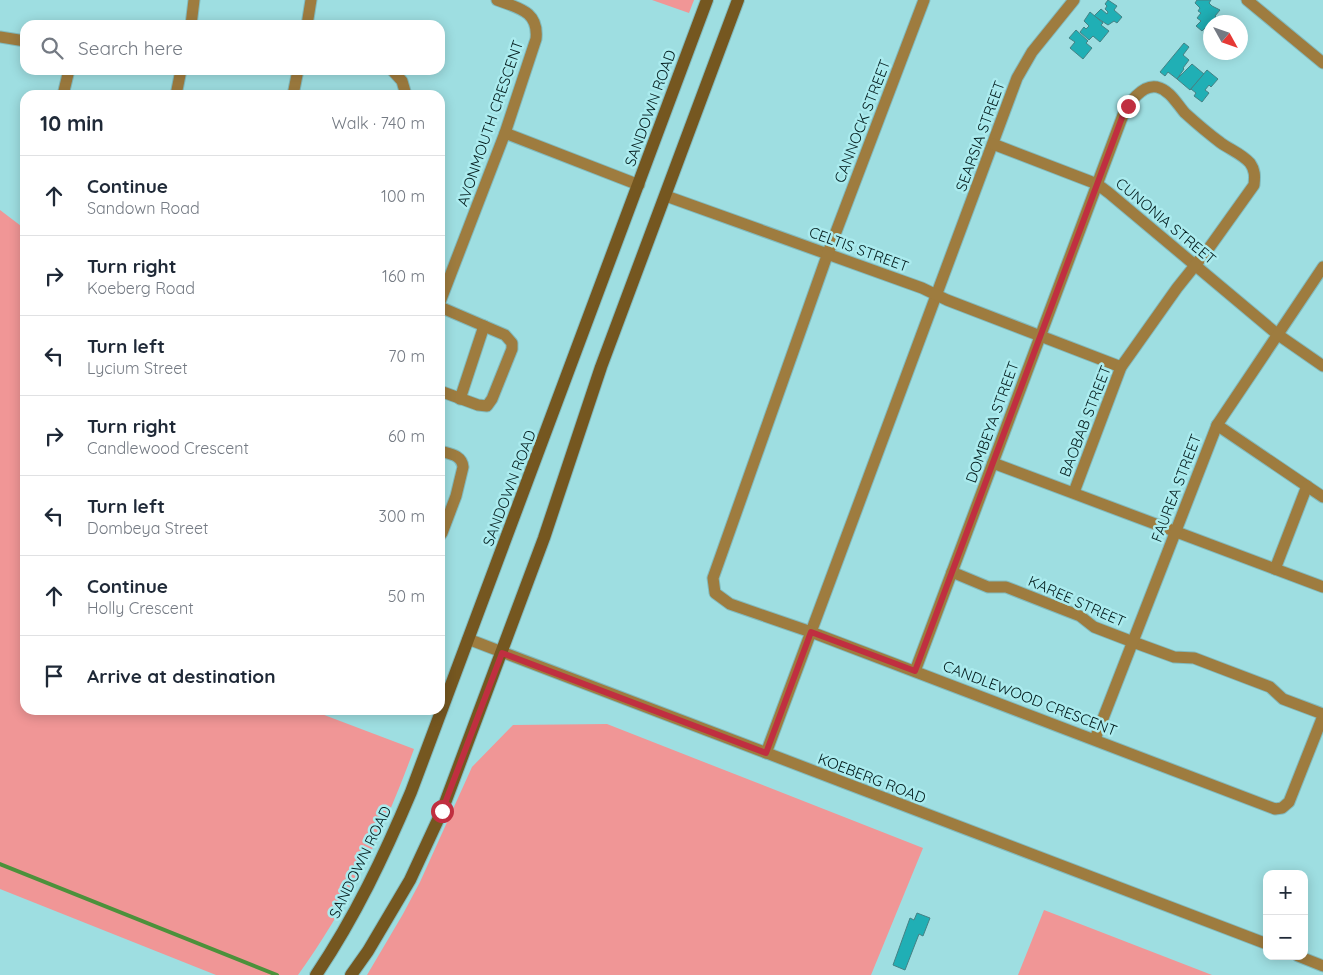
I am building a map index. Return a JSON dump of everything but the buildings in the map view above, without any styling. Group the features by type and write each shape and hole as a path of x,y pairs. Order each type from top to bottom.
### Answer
{"main road":[{"name":"SANDOWN ROAD","path":"445,701 707,0"},
{"path":"351,975 410,880 442,811 544,538 602,367 738,0"},
{"name":"SANDOWN ROAD","path":"316,975 352,918 384,854 411,792 440,715"}],"street":[{"path":"192,20 194,0"},
{"path":"308,20 311,0"},
{"name":"AVONMOUTH CRESCENT","path":"445,289 505,133 534,44 536,28 533,19 526,12 497,0"},
{"name":"CANNOCK STREET","path":"811,632 730,604 715,594 713,578 828,253 924,0"},
{"name":"SEARSIA STREET","path":"936,295 1023,65 1039,42 1074,0"},
{"path":"1247,0 1323,64"},
{"path":"0,38 20,40"},
{"path":"64,90 68,75"},
{"path":"177,90 180,75"},
{"path":"294,90 297,75"},
{"path":"397,75 402,81 405,90"},
{"name":"BAOBAB STREET","path":"1074,492 1121,367 1254,185 1255,176 1253,168 1248,161 1222,143 1185,112 1174,99 1157,88 1145,89 1128,106 1097,184"},
{"path":"505,133 639,185"},
{"name":"CUNONIA STREET","path":"993,144 1097,184 1109,192 1277,334 1323,366"},
{"name":"DOMBEYA STREET","path":"915,671 1097,184"},
{"name":"CELTIS STREET","path":"666,196 922,288 1121,367"},
{"name":"FAUREA STREET","path":"1095,739 1217,425 1323,267"},
{"path":"766,753 936,295"},
{"path":"445,309 505,335 512,343 512,349 490,403 486,406 445,393"},
{"path":"460,399 484,326"},
{"path":"1217,425 1323,497"},
{"path":"445,453 456,456 461,460 463,467 456,496 445,525"},
{"path":"993,463 1323,587"},
{"path":"1275,569 1307,486"},
{"name":"KAREE STREET","path":"952,572 988,587 1006,587 1080,616 1094,626 1174,657 1194,658 1270,687 1284,699 1323,715"},
{"name":"CANDLEWOOD CRESCENT","path":"811,632 1276,809 1282,808 1289,802 1323,715"},
{"name":"KOEBERG ROAD","path":"468,639 1263,942"},
{"path":"1308,960 1323,966"}],"shaded area":[{"path":"652,0 694,0 689,13"},
{"path":"0,210 20,225 20,715 324,715 414,749 391,808 364,866 333,922 298,975 216,975 0,889"},
{"path":"607,724 923,848 871,975 367,975 420,882 472,767 513,725"},
{"path":"1044,910 1212,975 1018,975"}],"waterway":[{"path":"0,864 277,975"}],"route":[{"path":"442,811 502,653 766,753 811,632 915,671 1123,115 1128,106"}]}
